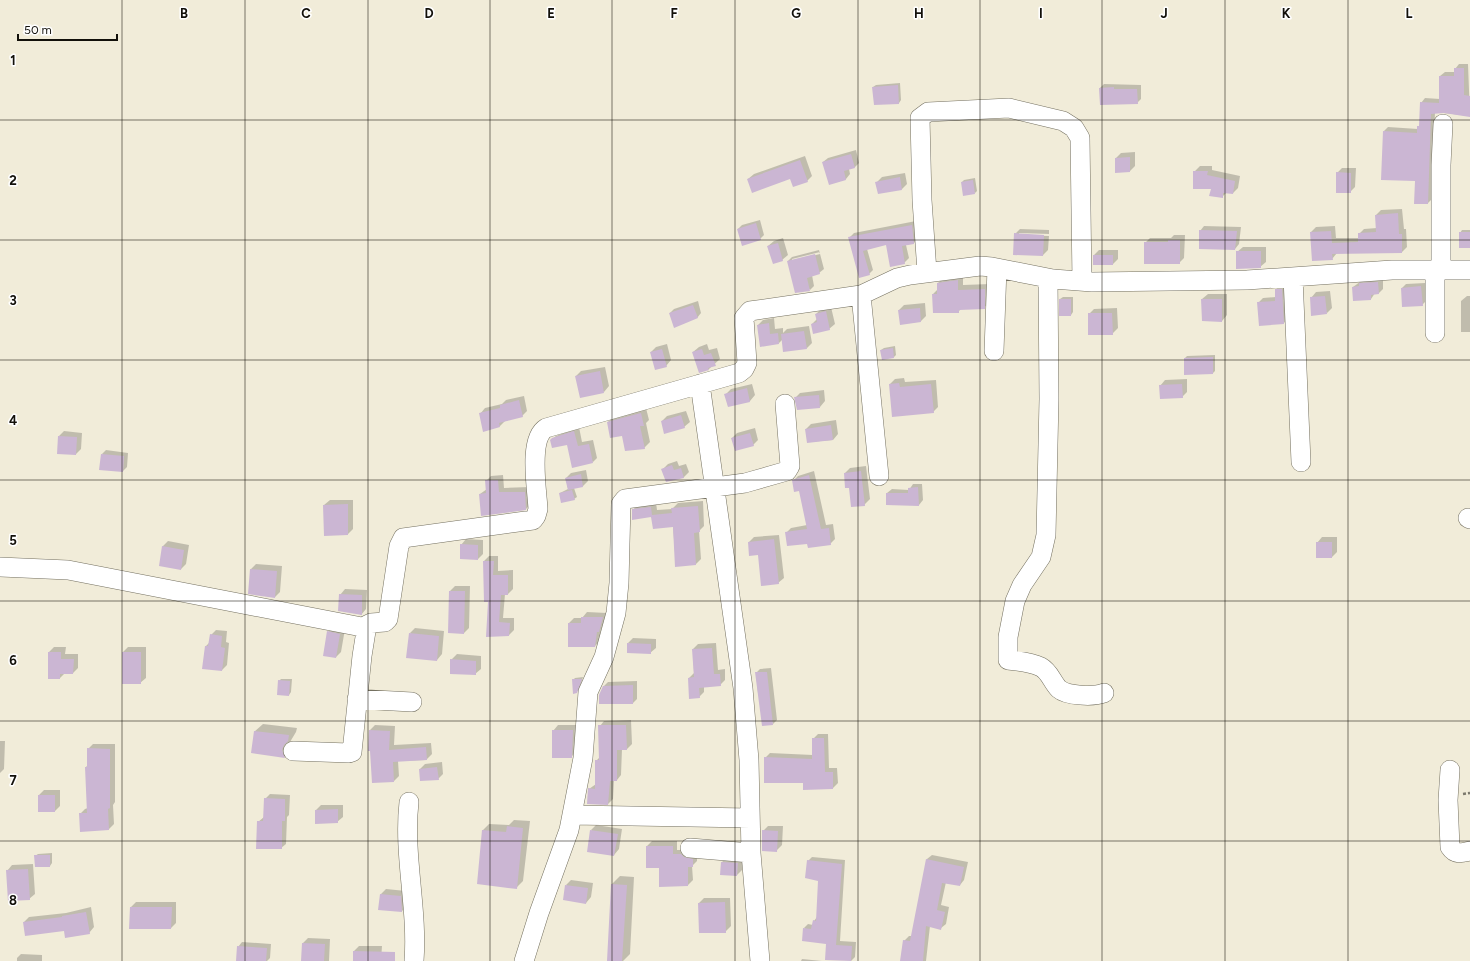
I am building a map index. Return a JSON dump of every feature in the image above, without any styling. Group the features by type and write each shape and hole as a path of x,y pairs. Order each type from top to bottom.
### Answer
{"street":[{"path":"927,272 922,200 920,118 928,112 1009,108 1063,121 1074,128 1080,138 1082,281"},
{"path":"1435,333 1443,124"},
{"path":"293,751 352,752 357,699 367,628 369,623 385,622 388,619 399,546 403,538 530,521 535,518 538,509 535,447 539,435 544,429 732,376 746,367 747,352 744,318 749,312 861,295 897,278 927,272 980,266 1048,278 1082,281 1247,280 1392,270 1470,270"},
{"path":"994,351 998,268"},
{"path":"1292,277 1301,462"},
{"path":"1048,278 1046,535 1041,557 1022,584 1015,601 1008,637 1008,660 1027,662 1040,667 1046,672 1058,688 1065,692 1095,696 1104,693"},
{"path":"861,295 878,476"},
{"path":"700,384 743,688 749,760 751,853 760,961"},
{"path":"524,961 539,913 569,830 583,758 588,692 604,657 616,613 619,583 621,504 625,499 753,482 776,476 789,470 790,466 785,404"},
{"path":"0,566 68,570 367,628"},
{"path":"357,699 412,702"},
{"path":"1450,770 1448,800 1450,847 1452,851 1457,853 1470,851"},
{"path":"409,802 406,827 416,939 414,961"},
{"path":"572,815 750,818"},
{"path":"690,848 751,853"}],"building":[{"path":"1454,68 1464,68 1464,95 1470,96 1470,117 1444,113 1431,114 1428,204 1414,204 1415,181 1381,180 1383,131 1417,133 1417,126 1419,126 1420,102 1439,103 1439,76 1454,76"},
{"path":"898,85 899,104 874,105 872,87"},
{"path":"1114,87 1114,89 1137,89 1138,104 1100,105 1099,88"},
{"path":"851,154 855,168 844,171 846,180 829,185 822,162"},
{"path":"1130,157 1130,172 1115,173 1115,158"},
{"path":"800,160 808,182 793,187 790,179 752,193 747,179"},
{"path":"1193,171 1208,171 1207,175 1235,181 1233,194 1223,193 1223,198 1209,196 1211,189 1193,189"},
{"path":"1336,172 1351,173 1351,193 1336,193"},
{"path":"900,177 902,190 878,194 875,182"},
{"path":"973,180 975,194 963,196 961,182"},
{"path":"1398,213 1399,234 1402,234 1402,253 1332,254 1333,260 1312,261 1310,232 1331,231 1332,243 1358,242 1358,233 1376,232 1375,215"},
{"path":"756,223 761,240 742,246 737,229"},
{"path":"912,225 914,244 902,246 905,264 890,267 886,245 863,251 870,275 859,278 848,237"},
{"path":"1199,230 1237,231 1235,250 1199,249"},
{"path":"1459,232 1470,232 1470,248 1459,248"},
{"path":"1014,233 1044,235 1043,256 1013,255"},
{"path":"1168,240 1180,240 1180,264 1144,264 1144,242 1168,242"},
{"path":"778,243 783,261 773,264 767,246"},
{"path":"1236,251 1261,251 1261,268 1236,269"},
{"path":"815,254 820,274 807,278 810,291 795,293 787,261"},
{"path":"1093,255 1113,255 1113,265 1093,265"},
{"path":"958,280 958,290 985,289 985,309 959,310 959,313 933,313 932,294 937,294 937,283"},
{"path":"1378,282 1379,294 1371,295 1371,300 1353,301 1352,287 1359,286 1359,283"},
{"path":"1421,286 1423,306 1402,307 1401,288"},
{"path":"1275,289 1282,289 1284,324 1259,326 1257,302 1275,301"},
{"path":"1325,296 1327,314 1311,316 1310,297"},
{"path":"1059,299 1071,299 1071,316 1059,316"},
{"path":"1201,299 1222,299 1222,322 1202,321"},
{"path":"693,305 698,318 674,328 669,313"},
{"path":"920,308 921,322 900,325 898,310"},
{"path":"826,311 830,330 813,334 811,324 817,322 815,314"},
{"path":"1088,313 1112,313 1113,335 1088,335"},
{"path":"769,323 770,334 778,333 779,344 760,347 757,325"},
{"path":"804,331 807,349 783,352 781,334"},
{"path":"893,348 894,358 882,360 880,350"},
{"path":"662,349 667,367 655,370 650,352"},
{"path":"702,349 704,355 711,353 716,366 699,373 692,352"},
{"path":"1213,357 1213,374 1184,375 1184,358"},
{"path":"600,371 604,393 580,398 575,376"},
{"path":"899,383 900,387 931,384 934,413 892,417 889,384"},
{"path":"1182,384 1183,398 1160,399 1159,385"},
{"path":"747,388 750,402 728,407 724,394"},
{"path":"819,395 820,408 797,410 794,397"},
{"path":"519,400 523,417 499,423 500,427 483,432 479,413 500,408 500,405"},
{"path":"641,413 644,426 640,426 645,449 625,451 622,436 610,438 607,422"},
{"path":"681,415 685,428 664,434 661,421"},
{"path":"831,425 833,440 807,443 805,429"},
{"path":"574,431 578,446 589,444 593,463 572,468 567,445 552,448 550,440 552,438"},
{"path":"750,433 754,446 735,451 731,438"},
{"path":"58,436 77,437 76,455 57,454"},
{"path":"101,454 124,456 123,472 99,470"},
{"path":"672,465 674,470 681,468 684,478 666,482 661,469"},
{"path":"861,471 865,506 851,507 849,488 845,488 844,473"},
{"path":"581,474 583,487 568,490 565,478"},
{"path":"809,475 821,529 829,528 831,545 808,548 807,544 787,546 785,532 807,529 799,491 794,492 792,480"},
{"path":"485,480 498,480 499,492 525,492 526,510 481,516 479,494 486,493"},
{"path":"918,487 919,506 886,505 886,493 908,493 908,488"},
{"path":"572,490 575,500 561,503 559,493"},
{"path":"348,504 348,535 324,536 323,505"},
{"path":"698,506 700,532 694,533 696,565 675,567 673,527 653,529 651,517 632,520 632,509 651,507 652,515 672,513 671,508"},
{"path":"774,539 779,584 761,586 758,555 749,556 748,542"},
{"path":"1316,542 1332,542 1332,558 1316,558"},
{"path":"460,544 478,545 478,560 460,559"},
{"path":"162,546 184,550 181,570 159,566"},
{"path":"483,561 494,561 493,575 508,575 508,595 501,595 499,622 510,623 509,636 486,637 488,602 484,602"},
{"path":"250,569 277,571 275,598 248,594"},
{"path":"449,591 465,591 464,634 448,633"},
{"path":"339,594 362,595 362,615 338,611"},
{"path":"581,617 603,617 599,632 597,632 595,647 568,647 568,623 581,623"},
{"path":"327,631 340,634 336,658 323,656"},
{"path":"409,633 439,636 437,661 406,658"},
{"path":"210,634 222,636 221,647 225,648 222,671 202,669 205,646 208,646"},
{"path":"627,643 651,644 651,654 627,653"},
{"path":"712,648 714,674 720,674 721,686 699,688 700,698 689,699 688,678 694,677 692,649"},
{"path":"48,652 61,652 61,659 74,659 73,674 60,674 60,679 48,679"},
{"path":"122,652 141,652 141,684 122,684"},
{"path":"450,659 476,661 476,675 450,674"},
{"path":"755,672 767,672 773,725 762,726"},
{"path":"572,679 582,679 577,693 573,694"},
{"path":"278,680 290,681 289,696 277,695"},
{"path":"633,685 633,704 599,704 599,695 603,686"},
{"path":"598,725 626,725 627,750 617,750 617,781 610,781 608,805 587,804 588,788 595,789 595,760 599,760"},
{"path":"369,730 390,731 389,750 426,747 427,760 393,762 394,782 372,783 370,751 368,751"},
{"path":"552,730 573,730 572,758 552,758"},
{"path":"254,731 289,735 288,741 282,750 285,758 251,753"},
{"path":"812,738 824,738 825,772 833,772 833,789 803,790 803,783 764,783 764,757 812,759"},
{"path":"87,748 110,749 110,808 108,809 109,830 80,832 79,813 87,813 85,767 87,767"},
{"path":"437,767 439,780 420,781 419,769"},
{"path":"38,795 55,795 55,812 38,812"},
{"path":"264,798 285,799 285,821 282,821 282,849 256,849 257,821 263,821"},
{"path":"338,809 338,823 315,824 315,810"},
{"path":"507,826 523,828 517,889 477,884 482,830 506,832"},
{"path":"590,830 618,834 614,856 587,852"},
{"path":"762,830 778,831 777,852 762,851"},
{"path":"646,846 673,846 673,854 681,854 684,857 693,859 693,867 688,867 688,886 659,887 659,868 646,868"},
{"path":"34,855 50,855 50,867 35,867"},
{"path":"926,859 964,867 960,886 942,883 937,910 945,912 941,930 926,926 923,961 900,961 903,940 910,941"},
{"path":"807,860 842,864 836,945 852,946 851,961 825,960 826,944 802,941 803,928 811,929 813,920 816,921 818,881 805,878"},
{"path":"721,862 738,863 737,876 720,875"},
{"path":"28,869 30,900 8,901 6,870"},
{"path":"611,884 627,885 622,961 607,961"},
{"path":"565,885 588,888 586,904 563,900"},
{"path":"380,894 401,896 402,912 378,910"},
{"path":"725,902 726,933 699,933 698,903"},
{"path":"130,907 172,907 171,929 129,929"},
{"path":"86,912 90,934 65,938 64,931 25,936 23,922"},
{"path":"302,943 325,944 324,961 301,961"},
{"path":"237,946 267,948 266,961 236,961"},
{"path":"353,951 395,952 395,961 353,961"}]}
